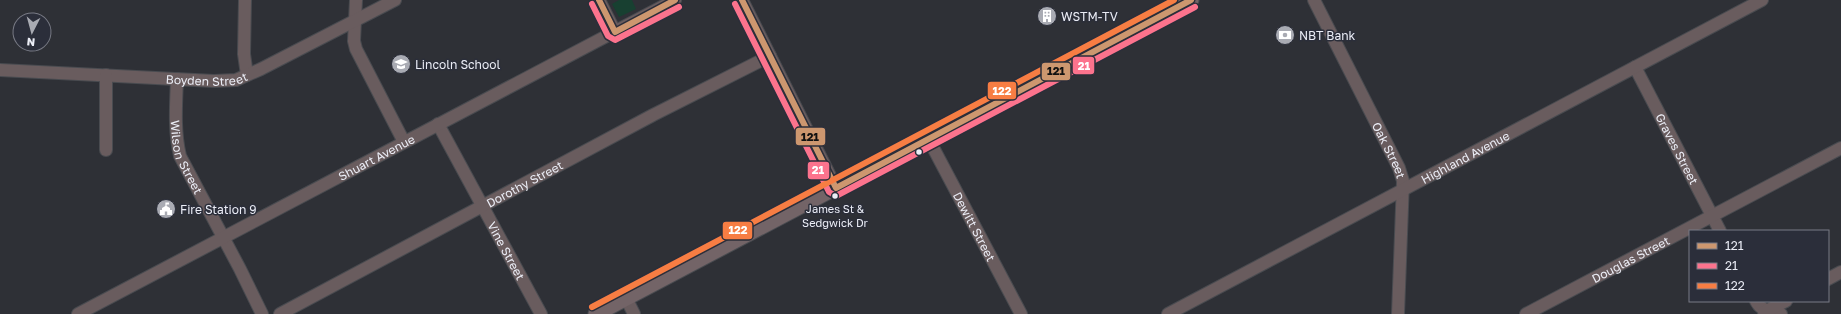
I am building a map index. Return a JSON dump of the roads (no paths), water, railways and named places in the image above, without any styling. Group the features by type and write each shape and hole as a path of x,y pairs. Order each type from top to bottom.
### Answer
{"main road":[{"path":"596,314 613,310 626,298 1191,0"}],"street":[{"path":"245,0 244,54 247,75"},
{"path":"356,0 354,41 356,49 404,142"},
{"name":"Boyden Street","path":"0,70 177,79 236,80 355,22 395,0"},
{"path":"599,0 614,32"},
{"name":"Shuart Avenue","path":"78,314 675,0"},
{"path":"742,0 836,188"},
{"name":"Oak Street","path":"1314,0 1399,168 1404,190 1398,314"},
{"name":"Highland Avenue","path":"1168,314 1762,0"},
{"name":"Dorothy Street","path":"280,314 653,115 770,56"},
{"name":"Graves Street","path":"1635,67 1719,230"},
{"path":"106,75 106,150"},
{"name":"Wilson Street","path":"177,79 175,112 176,140 180,156 262,314"},
{"name":"Vine Street","path":"438,124 541,314"},
{"name":"Dewitt Street","path":"928,138 1015,312"},
{"name":"Douglas Street","path":"1526,314 1841,148"},
{"path":"1829,278 1841,272"},
{"path":"626,298 634,314"},
{"path":"1756,302 1764,312 1781,314"},
{"path":"1764,312 1784,302"}],"place":[{"name":"WSTM-TV","path":"1047,16"},
{"name":"NBT Bank","path":"1285,35"},
{"name":"Lincoln School","path":"401,64"},
{"name":"James St & Sedgwick Dr","path":"835,196"},
{"name":"Fire Station 9","path":"166,209"}]}
